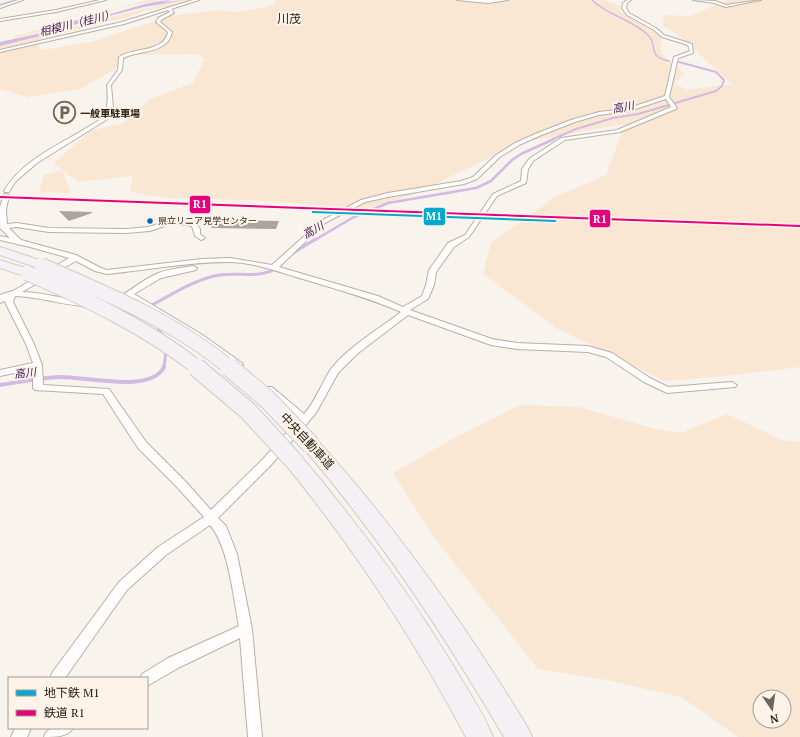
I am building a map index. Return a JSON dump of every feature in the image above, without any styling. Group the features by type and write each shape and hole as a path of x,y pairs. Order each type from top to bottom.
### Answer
{"highway":[{"path":"0,1 8,0"},
{"name":"中央自動車道","path":"0,251 41,265 148,315 184,336 251,384 311,445 379,525 418,577 519,737"},
{"name":"中央自動車道","path":"0,264 27,273 98,306 135,326 186,359 241,404 293,460 351,531 396,596 480,737"}],"street":[{"path":"0,7 20,0"},
{"path":"0,20 56,11 104,0"},
{"path":"0,51 123,23 168,9 187,1 197,0"},
{"path":"459,0 488,2 506,0"},
{"path":"58,677 123,586 162,551 210,518 266,462 313,410 335,371 354,352 425,296 430,285 432,272 440,259 451,245 467,236 495,195 524,182 526,169 531,160 564,139 618,131 674,108 667,97 676,57 692,52 692,47 690,44 663,36 655,29 628,14 624,8 625,3 629,0"},
{"path":"695,0 710,1 726,6 759,0"},
{"path":"19,242 8,234 3,227 0,217 2,205 11,183 29,166 104,119 110,110 112,102 109,85 120,70 121,57 165,43 170,36 170,32 158,22 159,19 173,12 168,9"},
{"path":"274,268 323,222 362,201 388,195 462,183 475,178 498,156 517,144 573,121 599,114 627,110 667,97"},
{"path":"3,227 17,225 50,230 145,230 165,223 182,221 194,224 197,229 197,235 201,238"},
{"path":"0,238 75,258 99,271 107,272 202,261 230,260 245,262 274,268 375,298 491,342 517,346 588,349 609,355 647,380 667,390 732,384"},
{"path":"0,299 12,294 75,258"},
{"path":"12,294 24,293 61,302 110,302 128,294 158,276 172,272 219,264 245,262"},
{"path":"12,294 10,302 30,344 38,367 38,388 106,391 142,445 181,484 222,530 232,554 246,628 255,737"},
{"path":"128,294 198,336 236,362 304,420"},
{"path":"0,373 38,367"},
{"path":"148,678 173,663 246,628"},
{"path":"51,737 64,729"}],"shaded area":[{"path":"148,0 163,0 124,7 14,39 15,36"},
{"path":"185,0 193,0 168,7 146,10 135,15 45,38 38,47 43,50 91,42 170,16 218,10 232,12 257,9 275,4 275,0 605,0 620,6 620,11 661,31 661,53 685,74 674,83 687,90 732,84 678,35 663,26 664,15 690,16 727,0 800,0 800,367 726,376 665,381 556,328 483,274 491,243 555,197 606,175 625,124 523,142 412,195 365,209 251,200 170,198 130,192 133,176 78,182 54,163 90,131 123,123 150,99 193,83 204,60 198,54 130,55 116,68 81,89 27,97 0,89 0,46 138,10"},
{"path":"62,170 71,193 39,192 44,175"},
{"path":"520,405 579,407 656,429 681,433 727,414 782,440 800,442 800,737 738,737 681,697 602,679 538,669 433,536 393,473 456,437"}],"water":[{"name":"相模川（桂川）","path":"170,0 162,2 185,0 144,7 0,46 0,42 37,34 78,20 104,16 145,4"}],"building":[{"path":"59,211 92,212 92,213 69,221"},
{"path":"215,220 279,221 276,229 211,228"}],"waterway":[{"name":"高川","path":"592,0 605,10 642,30 651,39 655,53 662,59 669,61"},
{"name":"高川","path":"551,140 576,129 613,118 638,114 716,91 722,86 724,80 716,72 679,62"},
{"name":"高川","path":"315,240 352,218 388,203 476,188 491,181 512,160 521,154 554,139"},
{"name":"高川","path":"293,253 316,239"},
{"name":"高川","path":"150,308 152,305 184,287 211,277 227,274 256,274 277,268"},
{"name":"高川","path":"157,326 164,338"},
{"name":"高川","path":"164,368 166,350"},
{"name":"高川","path":"0,385 58,377 132,382 146,380 157,375 164,367"}],"metro line":[{"name":"M1","path":"314,212 555,221"}],"rail line":[{"name":"R1","path":"0,197 800,226"}],"place":[{"name":"一般車駐車場","path":"64,113"},
{"name":"県立リニア見学センター","path":"150,221"}],"district":[{"name":"川茂","path":"289,19"}]}
